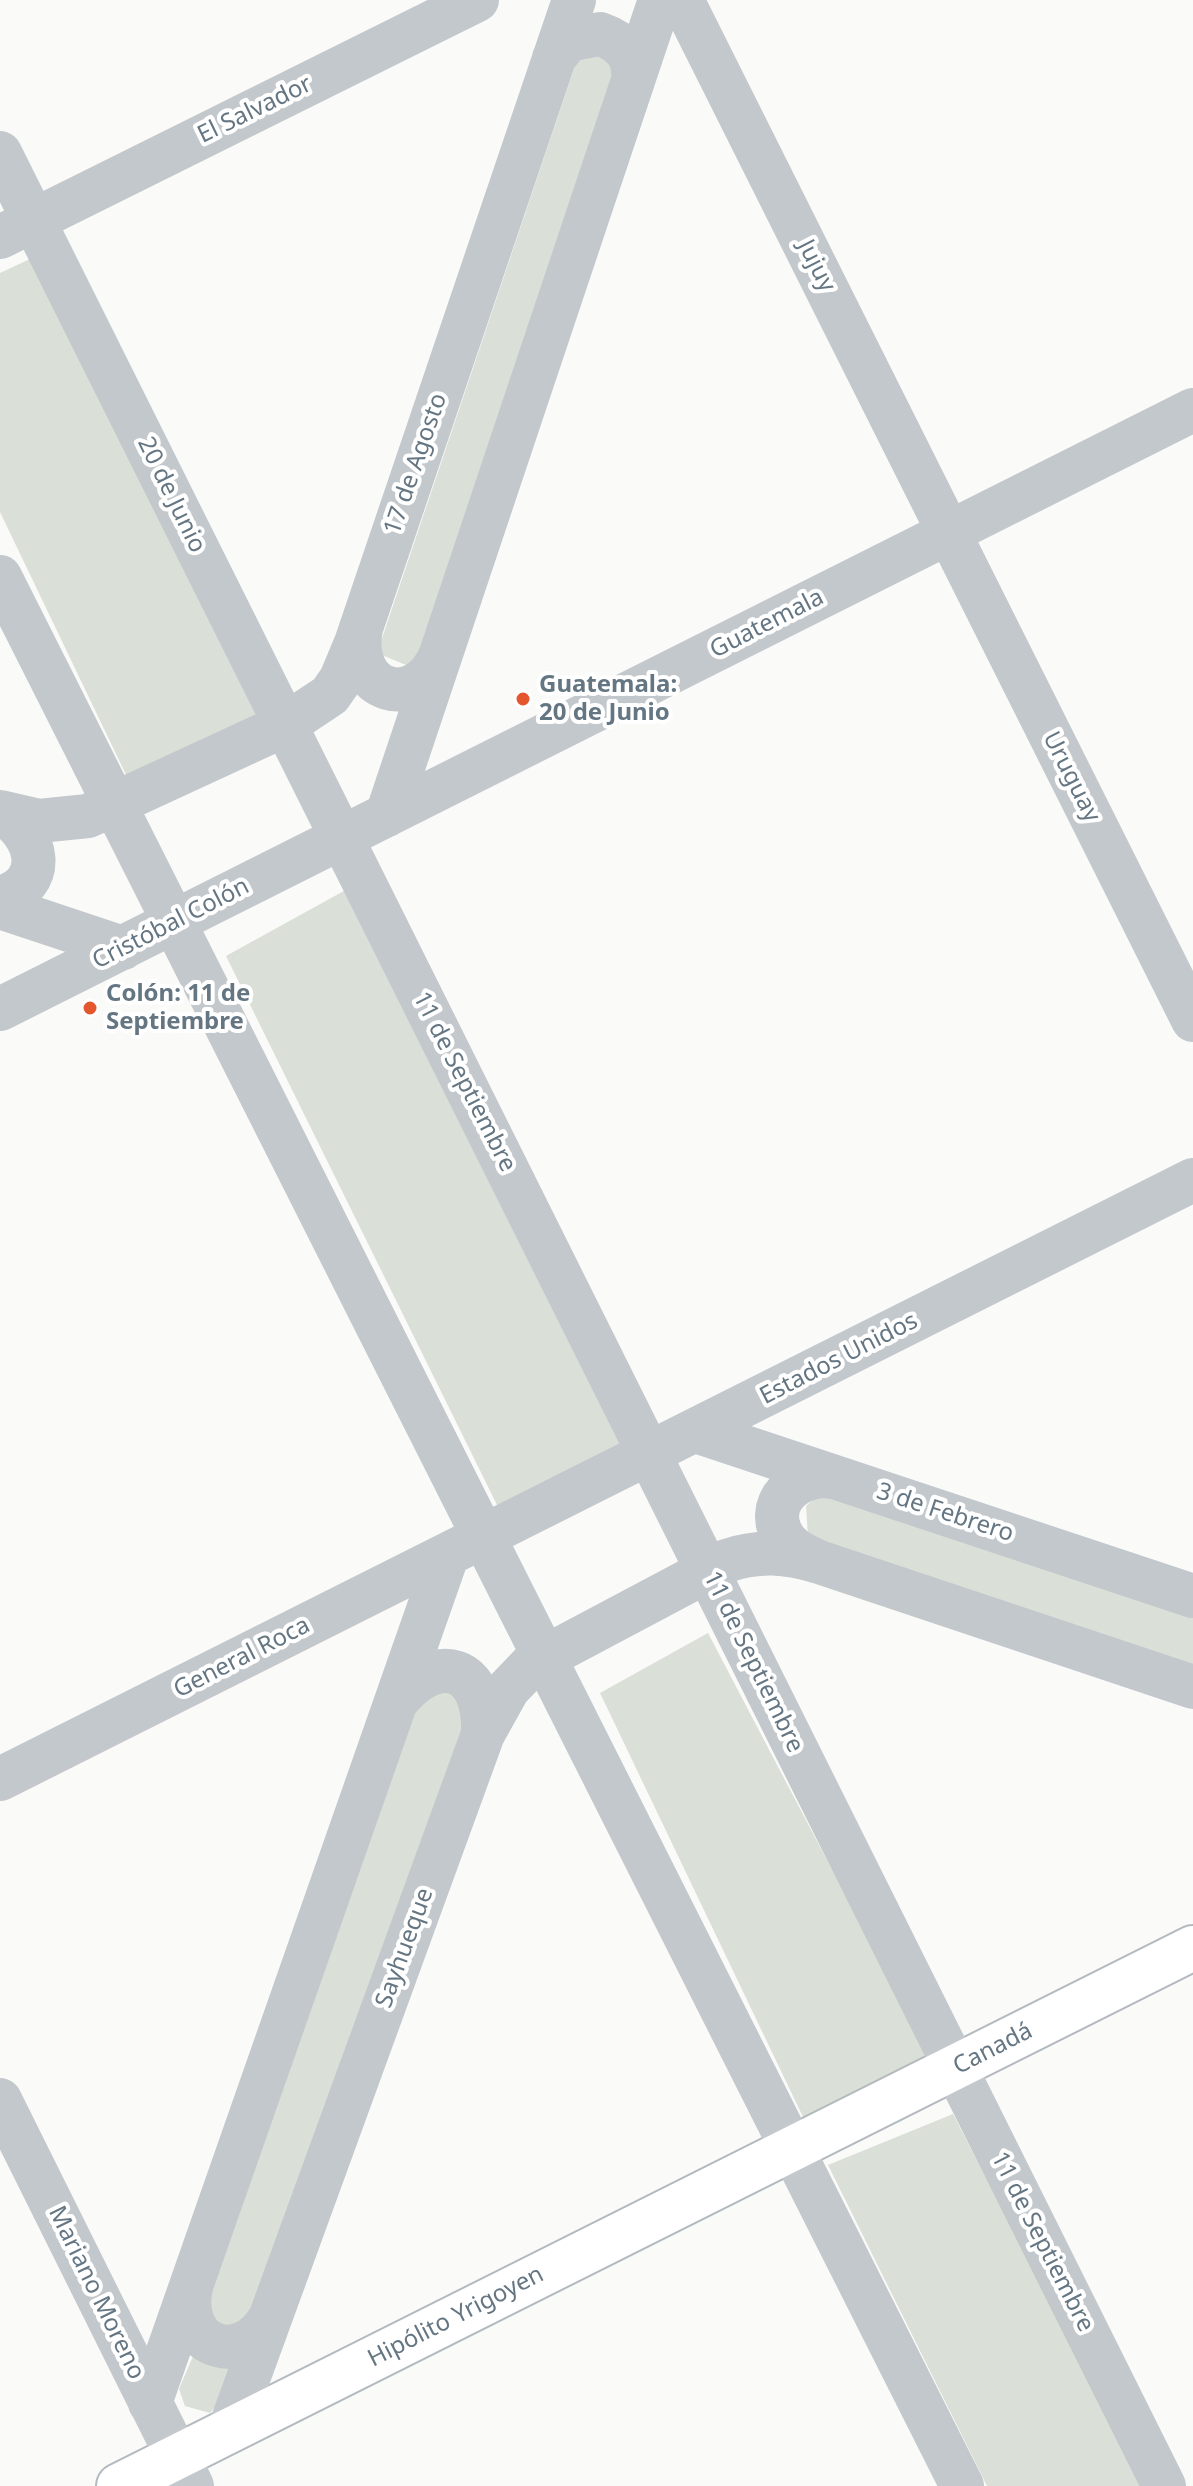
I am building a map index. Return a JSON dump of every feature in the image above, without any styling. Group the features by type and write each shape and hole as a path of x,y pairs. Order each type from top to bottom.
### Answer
{"street":[{"name":"El Salvador","path":"17,229 477,0"},
{"name":"17 de Agosto","path":"0,812 24,819 56,822 88,816 285,725 330,695 341,679 361,626 574,0"},
{"path":"387,815 660,0"},
{"name":"Jujuy","path":"682,0 949,533"},
{"path":"554,58 568,40 600,34 624,48 633,63 633,80"},
{"name":"20 de Junio","path":"0,153 17,229 285,725 342,838"},
{"name":"Guatemala","path":"342,838 1193,410"},
{"name":"Uruguay","path":"949,533 1193,1020"},
{"path":"0,577 174,922 466,1546 545,1657 962,2486"},
{"path":"361,626 357,649 363,669 370,678 388,687 416,686 430,675 441,654"},
{"path":"0,812 25,831 33,858 22,886 0,898"},
{"name":"Cristóbal Colón","path":"0,1009 342,838"},
{"name":"11 de Septiembre","path":"342,838 1164,2486"},
{"path":"0,907 123,948"},
{"name":"Estados Unidos","path":"466,1546 1193,1180"},
{"name":"3 de Febrero","path":"696,1431 1193,1596"},
{"path":"819,1562 786,1541 779,1524 781,1506 784,1496 799,1480 819,1475 839,1478"},
{"path":"150,2403 396,1702 466,1546"},
{"name":"General Roca","path":"0,1779 466,1546"},
{"path":"707,1570 743,1555 760,1552 819,1562 1193,1687"},
{"name":"Sayhueque","path":"229,2431 483,1734 508,1689 532,1664 707,1570"},
{"path":"396,1702 411,1685 428,1674 458,1675 474,1685 483,1701 483,1734"},
{"name":"Canadá","path":"792,2149 1193,1948"},
{"name":"Mariano Moreno","path":"0,2100 184,2471"},
{"name":"Hipólito Yrigoyen","path":"119,2486 184,2471 229,2431 792,2149"},
{"path":"192,2285 189,2317 194,2327 210,2342 229,2347 246,2344 260,2333 270,2318"}],"shaded area":[{"path":"581,48 622,66 418,670 377,653"},
{"path":"32,258 272,719 129,781 0,512 0,273"},
{"path":"351,887 633,1447 500,1511 226,956"},
{"path":"829,1486 1193,1607 1193,1671 808,1537 806,1506"},
{"path":"708,1633 930,2057 804,2119 600,1693"},
{"path":"454,1691 471,1717 256,2319 227,2329 205,2309 418,1694"},
{"path":"953,2114 1144,2486 987,2486 828,2165"},
{"path":"194,2354 229,2364 230,2388 210,2413 185,2406 179,2389"}],"place":[{"name":"Guatemala: 20 de Junio","path":"523,699"},
{"name":"Colón: 11 de Septiembre","path":"90,1008"}]}
